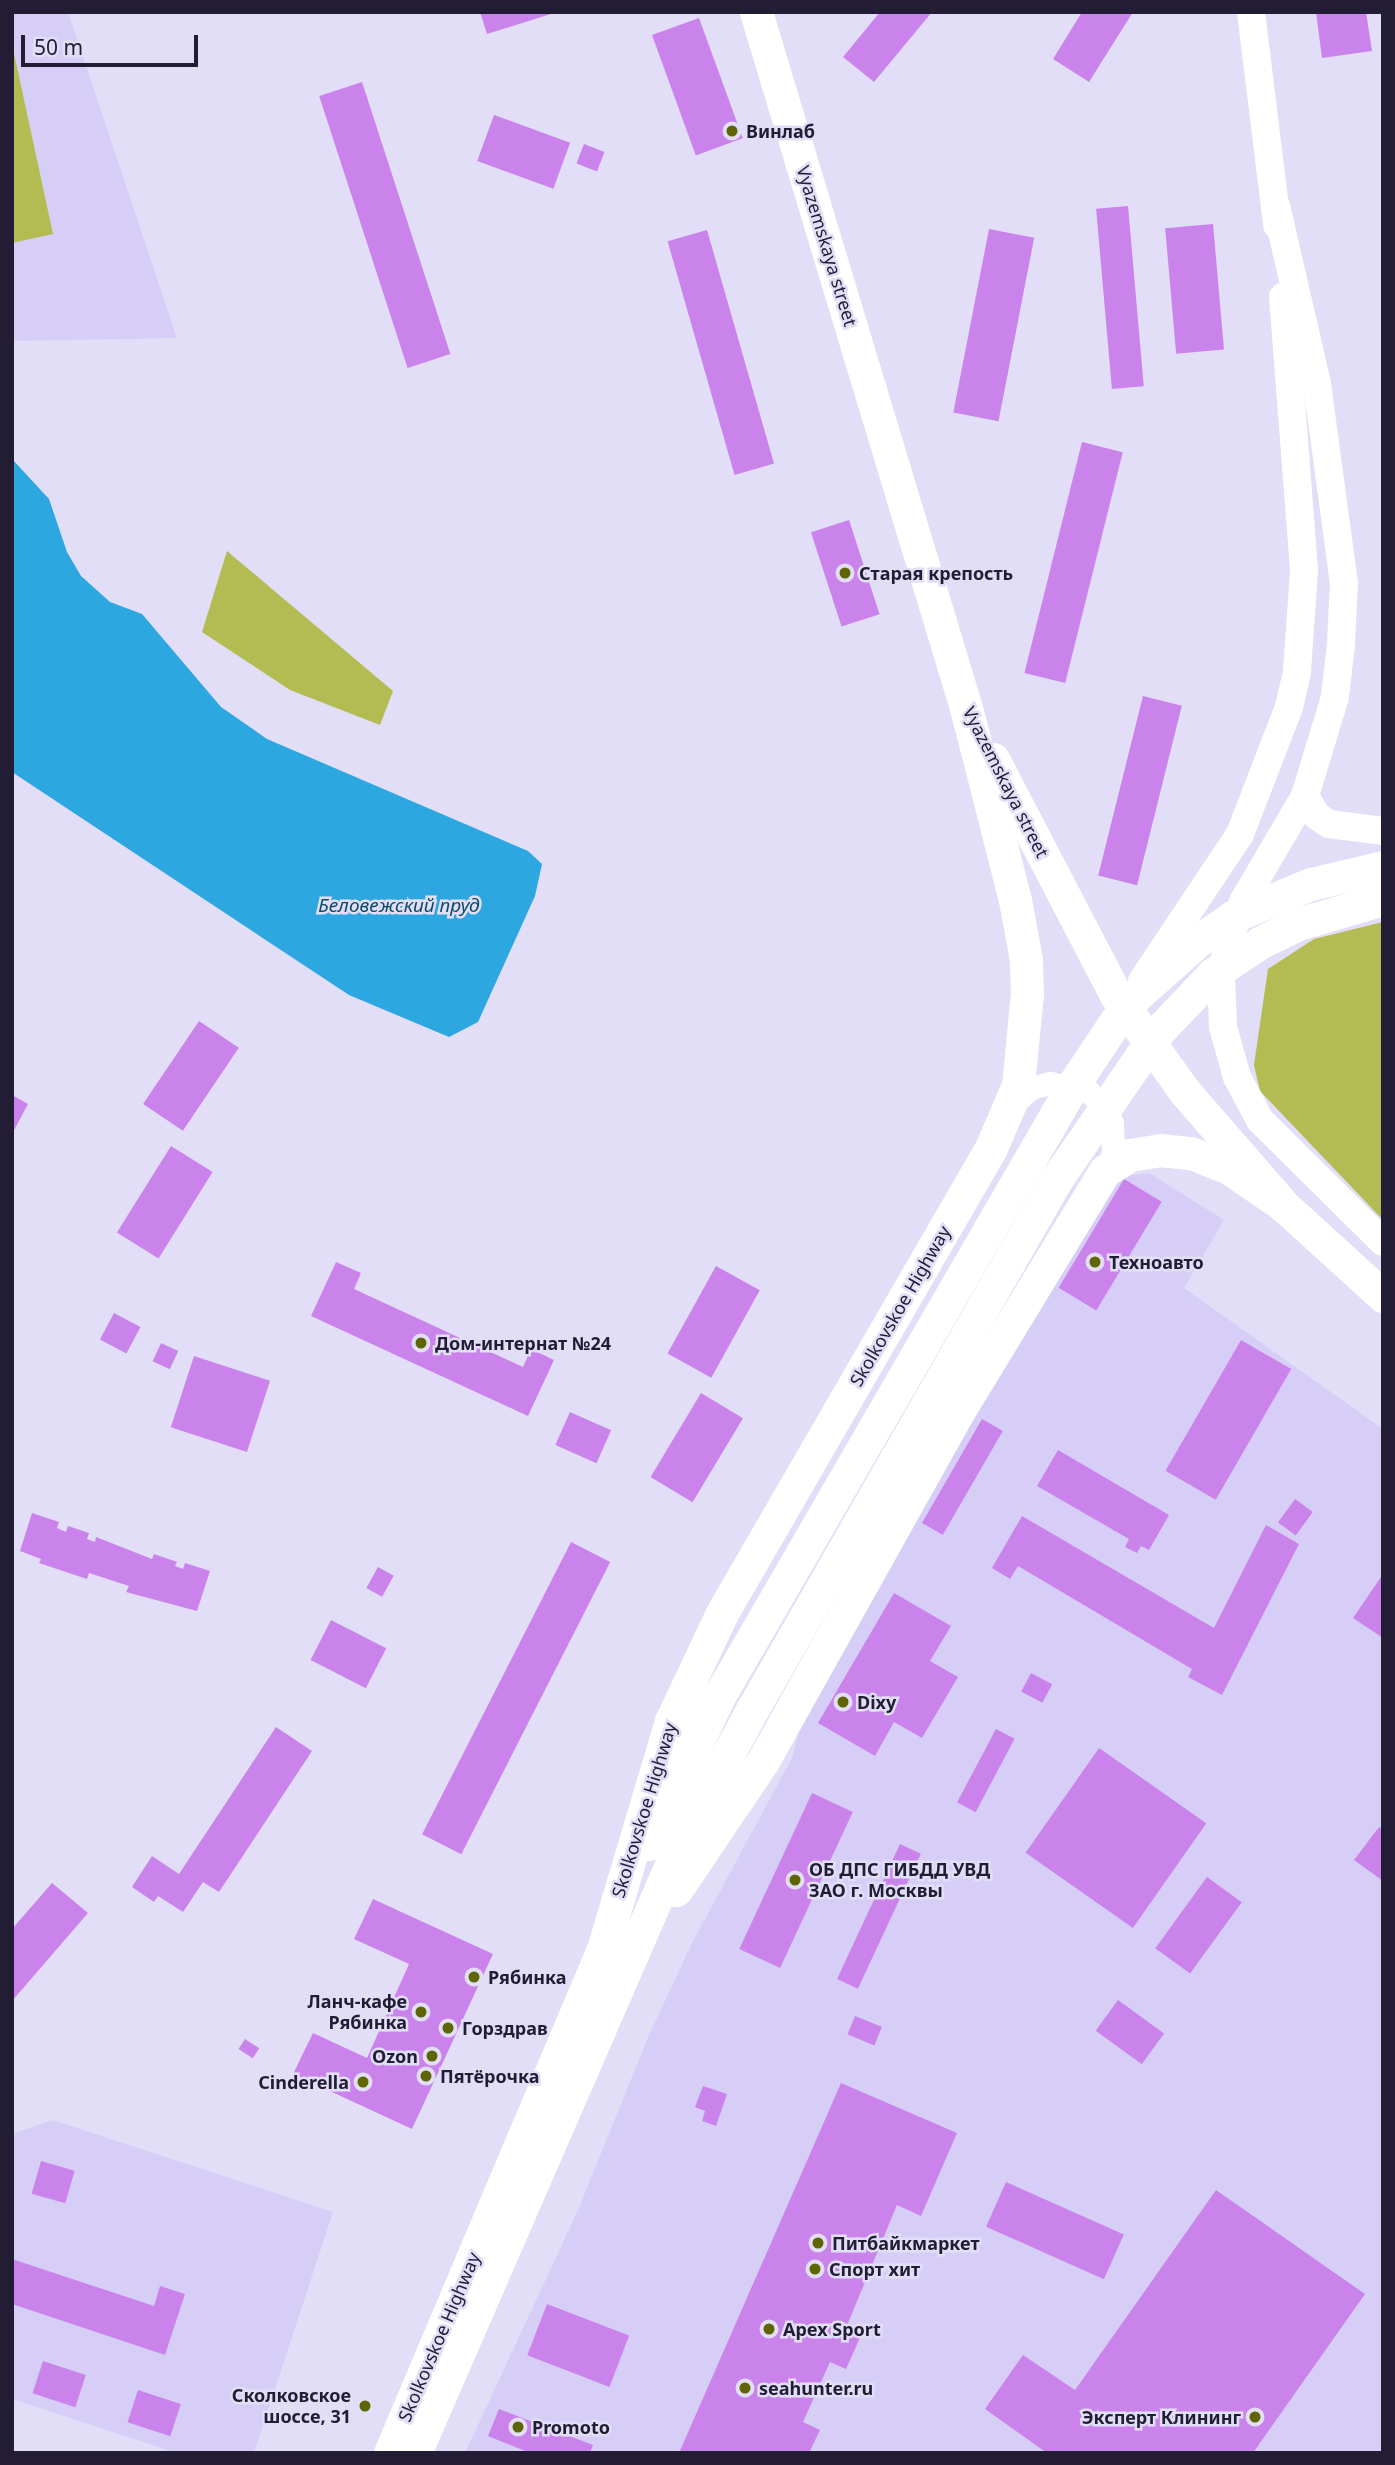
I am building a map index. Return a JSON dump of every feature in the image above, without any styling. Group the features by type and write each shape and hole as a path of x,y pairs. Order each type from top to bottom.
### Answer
{"main road":[{"name":"Vyazemskaya street","path":"756,12 966,708 1026,960 1014,1096"},
{"name":"Vyazemskaya street","path":"966,708 1116,995 1185,1092 1284,1206 1383,1296"},
{"path":"603,1949 718,1698 1073,1085 1127,1004 1225,922 1311,884 1383,867"},
{"path":"601,2016 680,1844 902,1446 1056,1180 1156,1034 1186,998 1236,957 1323,914 1383,899"},
{"name":"Skolkovskoe Highway","path":"390,2453 603,1949 670,1721 722,1613 985,1160 1014,1096"},
{"path":"601,2016 677,1890 763,1761 957,1414 1105,1171 1130,1155 1160,1150 1191,1153 1228,1168 1284,1206"},
{"name":"Skolkovskoe Highway","path":"415,2453 601,2016"}],"street":[{"path":"1127,1004 1240,834 1289,707 1304,621 1304,570 1276,206 1251,12"},
{"path":"1276,206 1317,384 1344,584 1335,697 1305,796 1244,900 1228,942 1221,977 1223,1027 1237,1077 1260,1120 1383,1242"},
{"path":"1305,796 1317,816 1329,824 1356,831 1383,831"},
{"path":"1014,1096 1041,1085 1060,1083 1088,1092 1103,1105 1112,1123 1113,1153 1105,1171"}],"shaded area":[{"path":"12,12 68,12 177,338 12,341"},
{"path":"1149,1173 1224,1220 1184,1288 1383,1429 1383,2453 465,2453 578,2210 649,2035 692,1943 792,1758 809,1694 1117,1177"},
{"path":"53,2120 333,2212 254,2453 177,2453 12,2399 12,2134"}],"green space":[{"path":"12,44 53,234 12,243"},
{"path":"227,551 393,691 380,725 290,690 202,632"},
{"path":"1383,922 1383,1220 1260,1091 1254,1065 1268,969 1314,939"}],"water":[{"name":"Беловежский пруд","path":"12,459 49,499 67,552 81,576 110,602 142,614 221,707 267,739 528,851 542,864 535,896 478,1022 449,1037 349,995 12,772"}],"building":[{"path":"480,12 554,12 554,13 487,34"},
{"path":"880,12 932,12 874,82 843,57"},
{"path":"1082,12 1133,12 1089,82 1053,59"},
{"path":"1316,12 1366,12 1372,51 1322,58"},
{"path":"699,18 743,138 696,155 652,35"},
{"path":"362,82 450,354 408,368 319,96"},
{"path":"494,115 570,143 553,189 477,161"},
{"path":"584,144 605,152 597,171 576,164"},
{"path":"1128,206 1144,386 1112,389 1096,209"},
{"path":"1213,224 1224,350 1176,354 1165,228"},
{"path":"989,229 1034,238 998,421 953,413"},
{"path":"707,230 774,464 735,475 668,241"},
{"path":"1082,442 1123,452 1065,683 1024,673"},
{"name":"Старая крепость","path":"849,520 880,614 842,627 811,532"},
{"path":"1143,696 1182,706 1137,885 1098,876"},
{"path":"199,1021 239,1048 183,1131 143,1104"},
{"path":"12,1095 28,1104 12,1134"},
{"path":"171,1146 213,1172 159,1258 117,1233"},
{"path":"1124,1179 1162,1202 1096,1311 1059,1288"},
{"path":"336,1262 361,1273 354,1289 523,1367 531,1349 554,1360 528,1416 311,1316"},
{"path":"716,1266 760,1290 711,1378 668,1353"},
{"path":"114,1313 140,1327 126,1354 100,1339"},
{"path":"1241,1340 1291,1369 1216,1500 1166,1471"},
{"path":"161,1343 178,1351 170,1369 153,1361"},
{"path":"194,1356 270,1381 247,1452 171,1427"},
{"path":"701,1393 743,1418 693,1502 651,1477"},
{"path":"570,1412 611,1430 596,1463 555,1445"},
{"path":"982,1419 1003,1431 943,1535 922,1523"},
{"path":"1058,1450 1169,1515 1149,1550 1141,1546 1137,1553 1125,1547 1129,1539 1037,1486"},
{"path":"1295,1499 1313,1512 1296,1535 1278,1522"},
{"path":"32,1513 59,1522 57,1528 66,1532 68,1526 89,1533 87,1539 95,1542 96,1537 152,1559 154,1554 177,1562 175,1566 183,1569 185,1563 210,1571 197,1611 126,1592 129,1586 89,1573 87,1579 39,1563 41,1559 20,1551"},
{"path":"1022,1516 1214,1628 1266,1525 1299,1544 1222,1695 1188,1677 1192,1669 1018,1566 1010,1579 992,1568"},
{"path":"571,1542 610,1562 461,1854 422,1834"},
{"path":"378,1567 394,1576 382,1597 366,1588"},
{"path":"1383,1574 1383,1638 1353,1618"},
{"path":"894,1593 951,1626 930,1661 958,1677 922,1738 894,1722 875,1756 818,1723"},
{"path":"331,1620 386,1648 366,1688 311,1660"},
{"path":"1031,1673 1052,1684 1042,1703 1021,1692"},
{"path":"276,1727 312,1751 219,1892 203,1882 183,1912 158,1896 154,1902 132,1887 152,1856 179,1874"},
{"path":"996,1729 1015,1739 976,1812 957,1802"},
{"path":"1099,1748 1206,1823 1133,1928 1026,1853"},
{"name":"ОБ ДПС ГИБДД УВД ЗАО г. Москвы","path":"812,1793 853,1812 780,1968 739,1949"},
{"path":"1379,1827 1383,1830 1383,1881 1354,1860"},
{"path":"900,1844 921,1854 858,1989 837,1979"},
{"path":"1207,1877 1242,1902 1190,1973 1155,1948"},
{"path":"52,1883 88,1913 12,2001 12,1929"},
{"path":"373,1899 493,1954 412,2129 293,2074 313,2033 367,2058 409,1964 354,1939"},
{"path":"1118,2000 1164,2034 1142,2064 1096,2031"},
{"path":"855,2016 882,2027 874,2045 848,2035"},
{"path":"245,2039 259,2048 253,2058 238,2049"},
{"name":"Спорт хит","path":"841,2083 957,2133 921,2216 897,2205 848,2323 863,2331 846,2369 830,2362 803,2422 820,2430 809,2453 679,2453"},
{"path":"703,2086 727,2094 716,2126 702,2121 705,2111 695,2107"},
{"path":"41,2161 75,2171 65,2203 32,2194"},
{"path":"1006,2182 1124,2234 1104,2279 986,2227"},
{"path":"1216,2190 1365,2294 1253,2453 1047,2453 985,2409 1023,2355 1075,2390"},
{"path":"12,2259 154,2306 160,2286 185,2294 165,2355 12,2304"},
{"path":"547,2304 629,2336 609,2387 527,2355"},
{"path":"43,2361 86,2375 75,2407 32,2393"},
{"path":"138,2390 181,2404 170,2436 127,2422"},
{"path":"499,2409 593,2445 590,2453 530,2453 488,2436"}],"place":[{"name":"Винлаб","path":"732,131"},
{"name":"Старая крепость","path":"845,573"},
{"name":"Техноавто","path":"1095,1262"},
{"name":"Дом-интернат №24","path":"421,1343"},
{"name":"Dixy","path":"843,1702"},
{"name":"ОБ ДПС ГИБДД УВД ЗАО г. Москвы","path":"795,1880"},
{"name":"Рябинка","path":"474,1977"},
{"name":"Ланч-кафе Рябинка","path":"421,2012"},
{"name":"Горздрав","path":"448,2028"},
{"name":"Ozon","path":"432,2056"},
{"name":"Пятёрочка","path":"426,2076"},
{"name":"Cinderella","path":"363,2082"},
{"name":"Питбайкмаркет","path":"818,2243"},
{"name":"Спорт хит","path":"815,2269"},
{"name":"Apex Sport","path":"769,2329"},
{"name":"seahunter.ru","path":"745,2388"},
{"name":"Сколковское шоссе, 31","path":"365,2406"},
{"name":"Эксперт Клининг","path":"1255,2417"},
{"name":"Promoto","path":"518,2427"}]}
